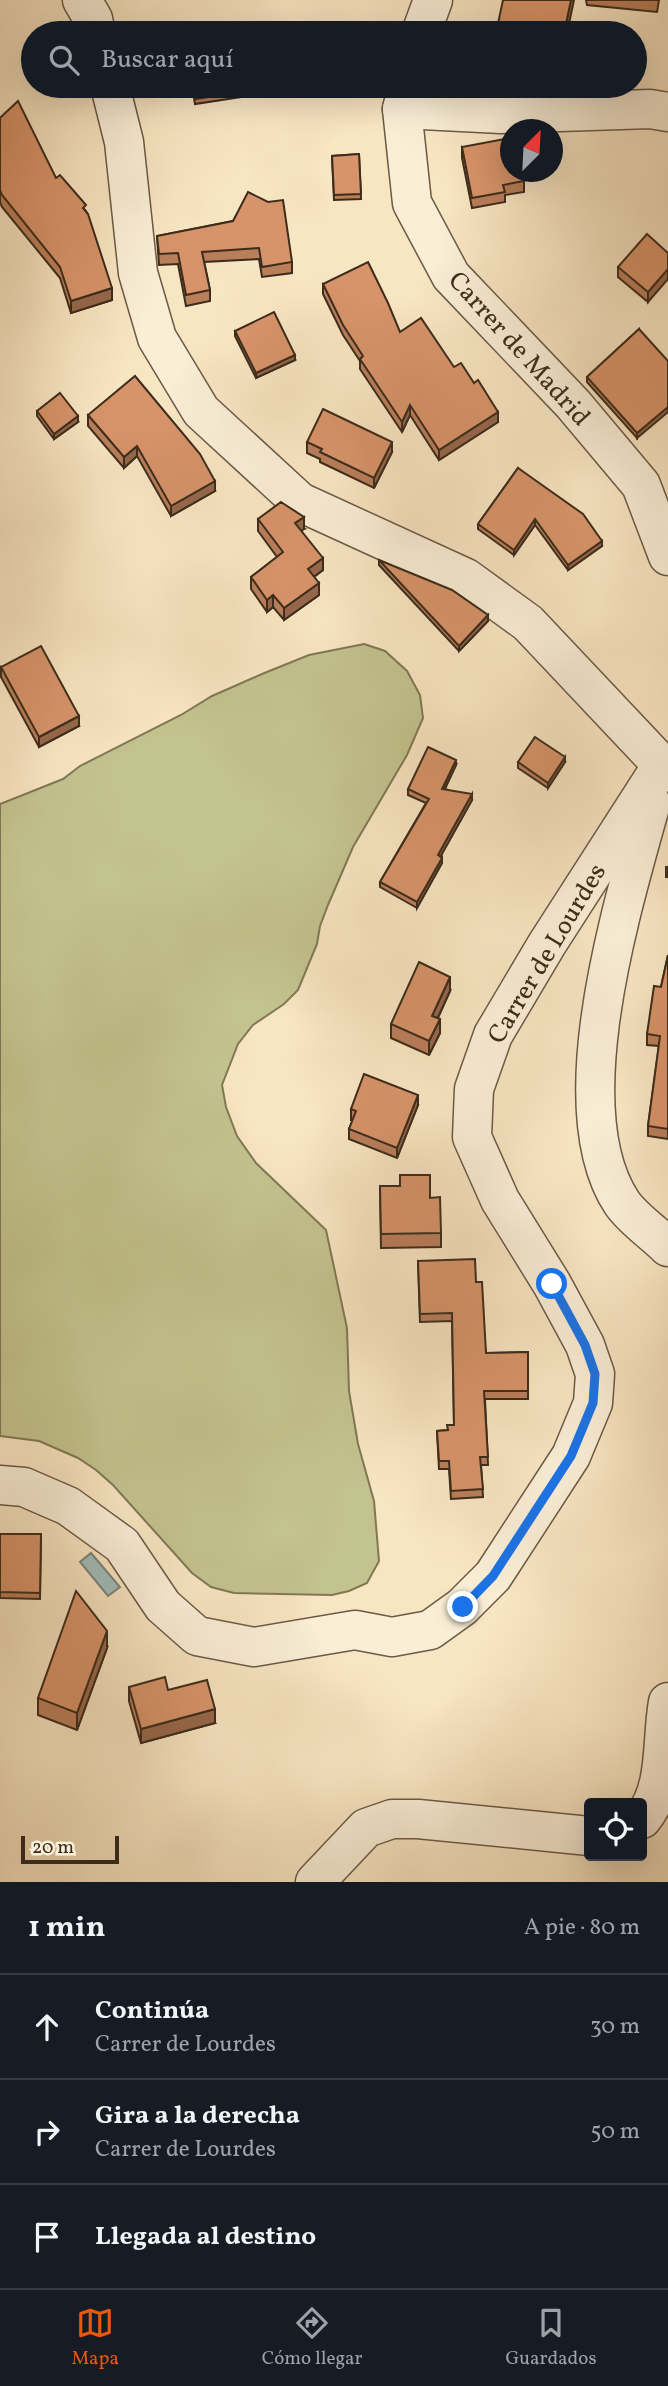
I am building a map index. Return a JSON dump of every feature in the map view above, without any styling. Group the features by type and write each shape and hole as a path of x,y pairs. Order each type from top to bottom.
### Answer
{"street":[{"path":"82,0 93,21"},
{"path":"425,21 433,0"},
{"path":"113,98 124,142 138,273 145,299 157,338 201,411 300,502 466,578 528,623 665,756 618,925 605,985 596,1073 597,1133 607,1172 622,1204 668,1247"},
{"name":"Carrer de Madrid","path":"405,98 412,204 451,276 573,404 641,485 668,556"},
{"path":"411,98 501,114 650,109 668,113"},
{"name":"Carrer de Lourdes","path":"0,1485 24,1487 68,1506 122,1545 163,1606 197,1636 254,1647 355,1630 392,1637 430,1630 463,1607 493,1576 571,1456 593,1403 595,1374 585,1345 552,1284 500,1200 472,1137 474,1089 493,1035 665,756"},
{"path":"647,1814 652,1809 664,1780 668,1702"},
{"path":"315,1882 366,1828 392,1819 418,1819 584,1836"}],"green space":[{"path":"364,644 385,651 407,671 420,695 423,718 407,755 353,847 328,905 317,944 298,990 284,1004 253,1025 238,1044 222,1085 226,1107 237,1136 256,1163 326,1230 347,1328 349,1391 358,1444 374,1501 379,1561 367,1583 332,1595 234,1593 211,1587 192,1573 113,1485 96,1470 78,1458 39,1441 0,1436 0,804 63,779 80,766 181,715 212,696 262,674 309,655"}],"water":[{"path":"91,1553 120,1587 108,1596 80,1562"}],"building":[{"path":"503,0 571,0 567,21 499,21"},
{"path":"18,101 56,178 60,175 86,205 83,208 88,214 112,288 71,301 60,267 2,195 0,118"},
{"path":"500,140 500,182 519,182 503,185 505,192 472,198 462,147"},
{"path":"359,154 361,194 334,195 332,156"},
{"path":"248,192 268,202 283,200 292,262 262,267 259,248 202,252 210,290 186,295 178,253 159,254 157,236 233,221"},
{"path":"647,234 668,253 668,269 648,292 618,267"},
{"path":"368,262 400,332 421,318 454,367 461,363 474,383 478,380 498,412 439,450 410,405 402,422 360,359 363,356 343,325 323,284"},
{"path":"274,312 295,355 256,373 235,331"},
{"path":"639,329 668,361 668,407 637,433 587,377"},
{"path":"135,376 200,454 215,481 171,506 137,446 124,457 88,415"},
{"path":"60,393 78,416 54,434 37,411"},
{"path":"323,409 392,442 374,478 320,452 322,449 307,442"},
{"path":"518,468 583,514 602,541 568,565 535,519 514,550 478,524"},
{"path":"281,502 304,517 295,523 323,558 308,569 319,583 284,608 273,595 267,600 251,577 283,552 258,519"},
{"path":"379,560 452,590 488,615 459,646"},
{"path":"41,646 79,716 39,737 1,667"},
{"path":"535,737 565,757 548,783 518,762"},
{"path":"428,747 456,760 442,789 472,794 438,855 442,858 417,902 380,882 429,799 408,789"},
{"path":"668,955 668,1129 648,1126 660,1036 647,1034 654,986 661,987"},
{"path":"419,962 450,977 432,1016 440,1019 429,1041 391,1024"},
{"path":"364,1074 418,1095 397,1148 349,1129 356,1111 351,1109"},
{"path":"400,1175 430,1175 430,1198 440,1197 441,1233 381,1234 380,1186 400,1186"},
{"path":"475,1259 476,1282 482,1282 486,1353 528,1352 528,1391 484,1391 488,1457 480,1457 483,1489 451,1491 449,1461 439,1461 437,1431 448,1430 447,1425 454,1425 452,1313 420,1314 418,1261"},
{"path":"0,1534 41,1534 40,1593 0,1592"},
{"path":"76,1591 107,1631 77,1713 38,1698"},
{"path":"165,1677 168,1690 207,1680 215,1709 141,1729 129,1687"}],"route":[{"path":"463,1607 493,1576 571,1456 593,1403 595,1374 585,1345 552,1284"}]}
